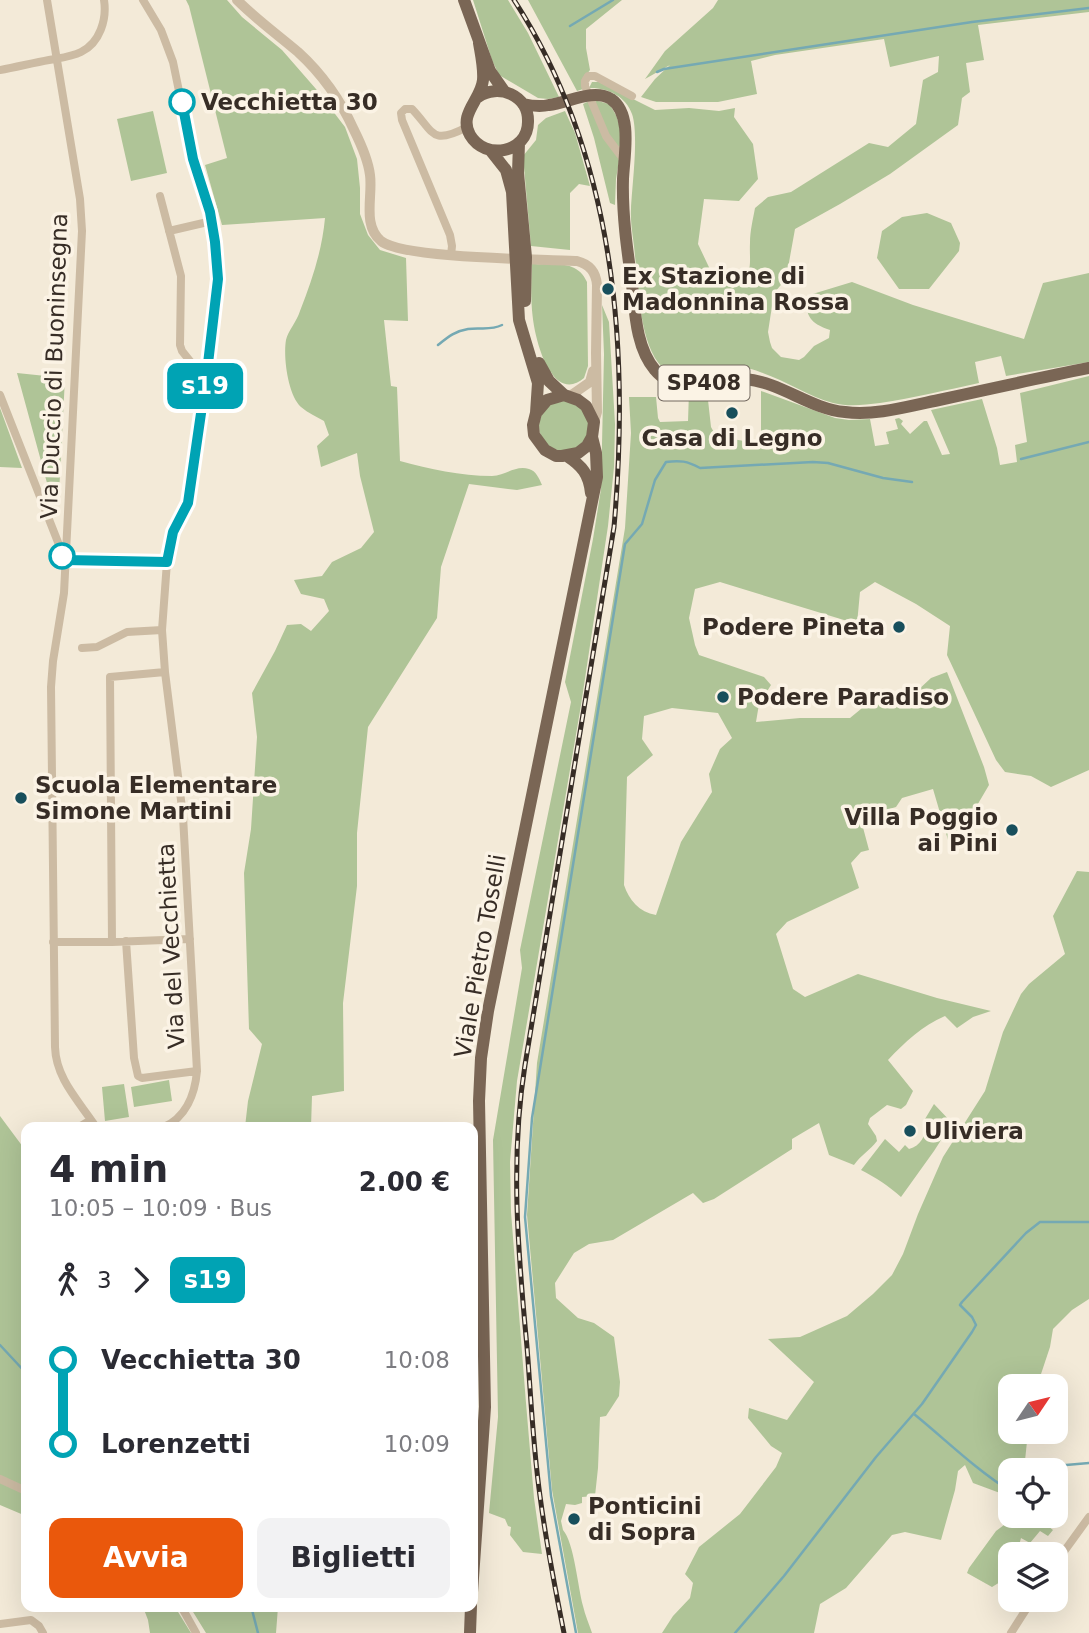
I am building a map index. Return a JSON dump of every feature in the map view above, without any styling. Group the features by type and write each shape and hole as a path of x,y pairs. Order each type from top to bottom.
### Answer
{"main road":[{"path":"464,0 490,71 503,91"},
{"path":"478,97 483,80 479,43"},
{"path":"467,127 471,105 478,97 491,91 512,94 523,104 528,123 526,135 508,150 491,151"},
{"name":"SP408","path":"551,105 593,95 612,100 620,108 624,119 624,220 638,330 653,368 672,382 693,385 732,379 754,380 776,386 833,410 862,413 1089,368"},
{"path":"523,104 551,105"},
{"path":"528,123 551,105"},
{"name":"Viale Pietro Toselli","path":"467,127 471,137 491,151 506,170 512,192 519,320 537,379 533,425 536,440 545,450 556,456 567,456 578,463 587,475 592,503"},
{"path":"519,143 518,173 526,257 525,295 533,348 549,380 567,396 586,406 594,422"},
{"path":"536,413 547,400 567,396"},
{"name":"Viale Pietro Toselli","path":"478,1507 485,1407 481,1058 488,1011 597,477 596,450 592,437 594,422"},
{"path":"567,456 585,448 592,437"},
{"path":"470,1633 471,1612"}],"street":[{"name":"Via Duccio di Buoninsegna","path":"47,0 80,199 82,231 64,593 51,687 56,1062 62,1077 92,1122"},
{"path":"0,69 82,52 100,31 104,20 104,0"},
{"name":"Via del Vecchietta","path":"143,0 161,30 176,72 193,159 212,222 218,263 218,289 188,503 173,532 167,562 162,630 183,816 197,1071"},
{"path":"237,0 312,66 348,118 367,161 371,187 370,218 375,235 384,243 398,248 451,255 576,261 587,265 596,278 597,412 594,422"},
{"path":"624,160 606,136 585,86 586,78 592,75 632,96"},
{"path":"451,255 450,235 401,113 405,109 411,109 427,129 436,135 446,135 467,127"},
{"path":"160,196 181,276 180,345 204,392"},
{"path":"169,231 212,222"},
{"path":"567,396 585,387 592,379 596,353"},
{"path":"0,395 65,560 167,562"},
{"path":"82,648 97,647 127,632 162,630"},
{"path":"112,942 110,677 165,672"},
{"path":"53,942 190,939"},
{"path":"126,941 134,1058 138,1076 142,1078 197,1071 190,1101 172,1122"},
{"path":"0,1479 21,1489"},
{"path":"1068,1546 1089,1517"},
{"path":"184,1612 196,1633"},
{"path":"1011,1633 1024,1612"},
{"path":"0,1624 31,1620 43,1633"}],"green space":[{"path":"186,0 227,0 242,17 282,50 316,89 345,127 357,159 360,214 368,235 380,250 406,258 408,321 384,320 391,386 397,387 400,461 445,472 480,476 497,476 524,468 535,473 542,485 517,490 469,484 441,567 437,618 368,727 357,833 357,886 343,1003 344,1091 312,1096 311,1122 246,1122 262,1044 249,1029 244,873 251,829 257,737 252,693 287,625 301,624 311,631 329,611 324,599 301,594 294,580 322,576 332,562 361,548 374,532 357,453 321,467 317,446 329,435 324,421 296,401 285,356 286,340 299,315 312,277 322,242 325,218 222,225 205,165 227,158"},
{"path":"473,0 508,0 528,33 559,97 538,98 499,75"},
{"path":"528,0 622,0 586,29 590,70 583,79 583,89 577,91"},
{"path":"718,0 1089,0 1089,12 978,25 984,60 966,63 970,92 962,98 958,125 890,174 795,229 786,279 774,293 768,332 772,348 781,357 799,360 814,346 829,338 830,330 810,318 806,296 852,282 913,305 1024,339 1043,283 1089,273 1089,362 1006,376 1001,356 975,362 979,383 905,399 856,405 824,400 748,368 682,378 663,368 649,345 639,299 631,221 635,147 632,114 625,102 615,94 589,88 592,82 599,82 655,110 689,108 719,111 735,108 734,117 753,144 758,179 739,201 704,199 698,244 716,282 733,288 748,274 750,234 755,208 768,197 791,192 869,143 888,147 916,124 923,80 938,72 939,56 890,67 884,39 751,61 757,94 718,102 656,102 641,97 670,65 645,79 665,51 713,8"},
{"path":"594,100 609,104 615,114 620,131 619,149 610,138"},
{"path":"589,101 618,156 615,205 610,203 583,104"},
{"path":"153,111 167,173 131,181 117,119"},
{"path":"565,111 575,133 590,186 579,184 570,193 570,250 531,246 523,156 536,140 538,125 546,118"},
{"path":"927,213 951,223 960,243 959,251 929,289 899,289 877,258 882,231 902,217"},
{"path":"532,264 571,266 583,275 587,282 588,366 584,378 575,384 561,383 549,372 538,345 531,293"},
{"path":"602,305 609,322 615,424 608,526 581,705 517,1081 510,1162 511,1212 526,1403 542,1554 523,1552 510,1535 511,1527 505,1519 489,1513 498,1417 493,1140 522,968 520,950 571,702 565,682 601,489 604,354"},
{"path":"17,373 65,378 59,494 50,494"},
{"path":"1089,376 1089,770 1051,787 1031,776 1005,772 996,760 947,655 950,626 875,582 860,592 857,624 720,582 695,589 689,618 699,655 764,677 771,685 759,704 756,722 800,718 850,718 867,704 883,699 903,704 931,678 947,672 989,785 972,814 958,822 963,835 948,840 933,789 902,798 896,807 879,812 876,817 861,820 869,850 861,852 851,863 859,888 787,922 776,934 793,989 805,997 858,974 991,1011 973,1017 957,1028 945,1016 914,1035 888,1060 913,1091 901,1109 887,1105 870,1118 868,1124 877,1141 854,1165 829,1155 819,1123 792,1139 792,1149 714,1199 703,1203 693,1193 613,1240 589,1244 574,1253 555,1283 556,1298 578,1318 594,1323 614,1337 620,1382 619,1396 606,1416 600,1417 595,1496 582,1497 582,1503 575,1505 566,1504 561,1521 570,1544 583,1606 592,1633 578,1633 552,1490 527,1215 537,1063 625,528 631,433 629,397 656,397 660,422 688,421 689,392 707,391 711,427 716,436 755,443 761,435 761,391 835,418 870,419 875,446 889,444 886,432 898,429 895,419 903,421 901,424 910,434 927,421 942,455 950,454 931,410 982,399 1000,465 1017,462 1015,445 1027,442 1020,393","holes":["672,708 718,713 732,738 720,749 709,774 712,792 681,842 656,915 636,904 624,885 627,777 653,755 642,739 644,716"]},
{"path":"564,401 581,409 589,426 581,443 564,451 547,443 539,426 547,409"},
{"path":"0,408 22,468 0,467"},
{"path":"1077,871 1089,872 1089,1299 1072,1310 1053,1329 1041,1374 998,1374 998,1444 1027,1444 1025,1458 998,1458 998,1492 973,1483 965,1465 958,1471 941,1540 905,1532 892,1535 846,1588 820,1604 814,1633 662,1633 690,1598 693,1583 685,1574 699,1547 740,1514 776,1467 782,1453 771,1446 748,1418 749,1408 787,1420 814,1382 768,1339 800,1337 847,1316 892,1275 943,1157 985,1091 1003,1032 1021,994 1065,954 1053,916"},
{"path":"169,1080 172,1101 134,1107 131,1087"},
{"path":"124,1084 129,1117 105,1121 102,1087"},
{"path":"934,1104 952,1123 901,1197 861,1170 885,1139 899,1152 905,1145 909,1149 917,1145 925,1133 928,1125 925,1119"},
{"path":"0,1116 21,1144 21,1514 0,1505"},
{"path":"1000,1528 1053,1530 1048,1536 1040,1531 1031,1542 1021,1538 1020,1542 998,1542 998,1583 992,1587 967,1573"},
{"path":"145,1612 178,1612 191,1633 150,1633"},
{"path":"193,1612 278,1612 276,1633 206,1633"}],"waterway":[{"path":"570,26 613,0"},
{"path":"657,72 972,22 1089,8"},
{"path":"438,345 459,331 502,325"},
{"path":"1021,459 1089,442"},
{"path":"576,1633 551,1496 525,1217 532,1118 625,544 642,524 655,480 666,462 683,462 700,468 828,463 883,478 912,482"},
{"path":"735,1633 784,1576 876,1457 922,1404 972,1332 976,1325 960,1305 962,1302 1026,1233 1040,1222 1089,1222"},
{"path":"0,1345 21,1368"},
{"path":"914,1414 998,1483"},
{"path":"1068,1465 1089,1463"},
{"path":"253,1612 258,1633"}],"railway":[{"path":"514,0 548,60 574,123 594,188 608,254 616,322 619,390 614,527 525,1065 518,1135 518,1241 536,1459 545,1530 564,1633"}],"bus line":[{"name":"s19","path":"62,556 65,560 167,562 173,532 188,503 217,300 218,263 210,212 193,159 182,102"}],"place":[{"name":"Vecchietta 30","path":"182,102"},
{"name":"Ex Stazione di Madonnina Rossa","path":"608,289"},
{"name":"Casa di Legno","path":"732,413"},
{"name":"Podere Pineta","path":"899,627"},
{"name":"Podere Paradiso","path":"723,697"},
{"name":"Scuola Elementare Simone Martini","path":"21,798"},
{"name":"Villa Poggio ai Pini","path":"1012,830"},
{"name":"Uliviera","path":"910,1131"},
{"name":"Ponticini di Sopra","path":"574,1519"}]}
